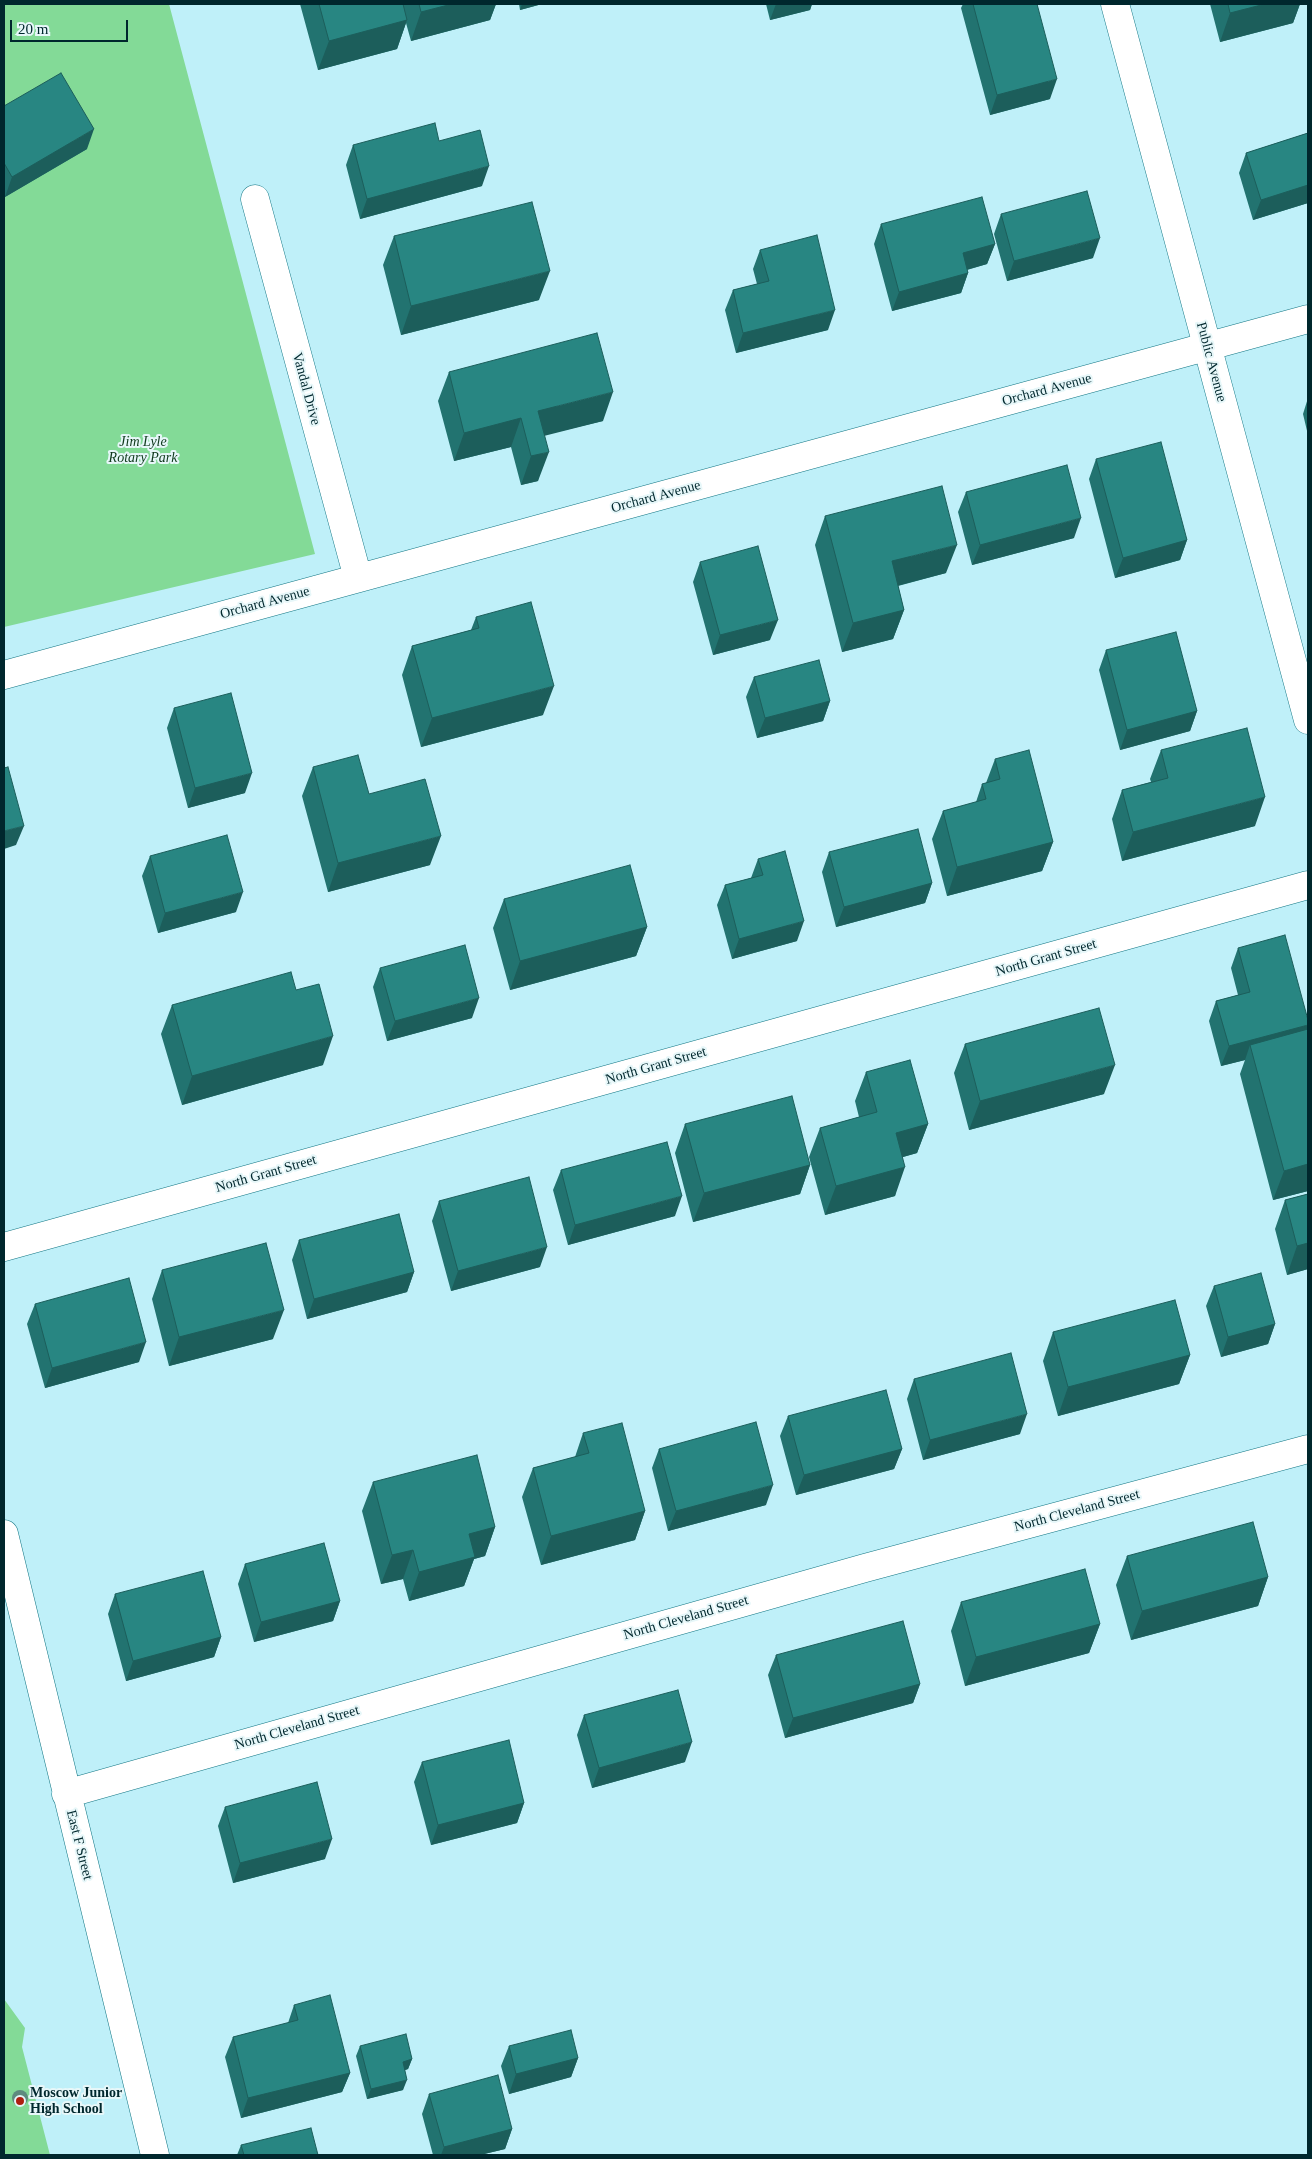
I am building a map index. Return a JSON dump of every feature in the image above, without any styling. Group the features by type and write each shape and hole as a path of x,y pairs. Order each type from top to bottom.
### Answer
{"street":[{"name":"Public Avenue","path":"1115,4 1308,720"},
{"name":"Vandal Drive","path":"255,199 358,578"},
{"name":"Orchard Avenue","path":"4,674 1308,319"},
{"name":"North Grant Street","path":"4,1247 1308,885"},
{"name":"North Cleveland Street","path":"66,1794 865,1568 1308,1449"},
{"name":"East F Street","path":"4,1534 11,1594 66,1794 155,2155"}],"green space":[{"name":"Jim Lyle Rotary Park","path":"4,4 169,4 315,554 4,627"},
{"name":"Moscow Junior High School","path":"4,1999 25,2028 22,2047 50,2155 4,2155"}],"building":[{"path":"319,4 403,4 407,20 329,41"},
{"path":"419,4 452,4 421,12"},
{"path":"973,4 1037,4 1057,79 997,95"},
{"path":"1228,4 1265,4 1230,13"},
{"path":"61,73 94,129 12,177 4,163 4,106"},
{"path":"435,123 439,141 480,130 489,166 367,199 353,145"},
{"path":"1308,133 1308,185 1261,200 1246,153"},
{"path":"1087,191 1100,238 1014,261 1001,214"},
{"path":"982,197 995,244 963,253 968,273 899,292 881,224"},
{"path":"532,202 550,271 411,306 394,236"},
{"path":"817,235 835,310 743,333 733,290 769,281 760,250"},
{"path":"597,333 613,392 538,411 549,452 531,456 521,418 464,433 449,372"},
{"path":"1161,442 1187,540 1123,558 1096,459"},
{"path":"1067,465 1081,518 980,545 966,492"},
{"path":"942,486 957,545 892,561 904,610 853,623 825,516"},
{"path":"758,546 778,620 720,635 700,562"},
{"path":"531,602 554,686 432,718 412,646 479,628 476,617"},
{"path":"1176,632 1197,711 1127,730 1106,650"},
{"path":"819,660 830,701 765,718 754,677"},
{"path":"231,693 252,773 195,788 174,708"},
{"path":"1247,728 1265,797 1133,832 1122,790 1168,778 1161,750"},
{"path":"1029,750 1053,842 957,867 943,811 986,799 982,784 1000,779 995,759"},
{"path":"358,755 369,794 425,779 441,836 338,863 313,767"},
{"path":"8,767 24,826 4,831 4,768"},
{"path":"918,829 932,883 844,907 829,852"},
{"path":"227,835 243,892 165,913 150,856"},
{"path":"785,851 804,921 739,939 725,885 763,875 758,859"},
{"path":"630,865 647,927 520,961 504,899"},
{"path":"1285,935 1308,1025 1229,1046 1216,1001 1250,992 1238,948"},
{"path":"465,945 479,998 395,1021 380,968"},
{"path":"291,972 296,990 319,984 333,1036 192,1076 172,1005"},
{"path":"1099,1008 1115,1065 980,1101 965,1044"},
{"path":"1308,1029 1308,1164 1284,1171 1250,1045"},
{"path":"910,1060 928,1124 896,1133 905,1167 836,1186 820,1128 877,1112 866,1072"},
{"path":"792,1096 810,1165 704,1193 685,1124"},
{"path":"667,1142 682,1196 575,1225 561,1170"},
{"path":"529,1177 547,1247 458,1271 439,1201"},
{"path":"1308,1194 1308,1243 1297,1246 1285,1200"},
{"path":"399,1214 414,1272 314,1299 299,1240"},
{"path":"266,1243 284,1310 179,1337 162,1270"},
{"path":"1261,1273 1275,1324 1228,1337 1214,1286"},
{"path":"129,1278 146,1342 52,1368 35,1304"},
{"path":"1175,1300 1190,1355 1068,1387 1053,1332"},
{"path":"1011,1353 1027,1414 930,1440 914,1379"},
{"path":"886,1390 902,1449 804,1475 788,1416"},
{"path":"756,1422 773,1485 676,1511 659,1449"},
{"path":"622,1423 645,1511 551,1536 533,1468 589,1453 583,1433"},
{"path":"477,1455 495,1527 469,1534 475,1557 419,1572 413,1550 392,1555 373,1482"},
{"path":"1253,1522 1268,1577 1142,1611 1127,1556"},
{"path":"324,1543 340,1601 261,1622 245,1564"},
{"path":"1085,1569 1100,1624 976,1657 961,1602"},
{"path":"203,1571 221,1637 133,1661 115,1594"},
{"path":"903,1621 920,1684 793,1718 776,1655"},
{"path":"678,1690 692,1742 599,1768 584,1715"},
{"path":"509,1740 524,1803 438,1825 422,1762"},
{"path":"317,1782 332,1839 240,1863 225,1807"},
{"path":"330,1995 350,2073 248,2098 233,2037 298,2020 294,2005"},
{"path":"571,2030 578,2058 516,2074 509,2046"},
{"path":"406,2034 412,2059 403,2062 407,2080 371,2089 360,2046"},
{"path":"498,2075 512,2129 444,2147 429,2094"},
{"path":"311,2128 318,2155 244,2155 241,2145"}],"place":[{"name":"Moscow Junior High School","path":"20,2101"}]}
